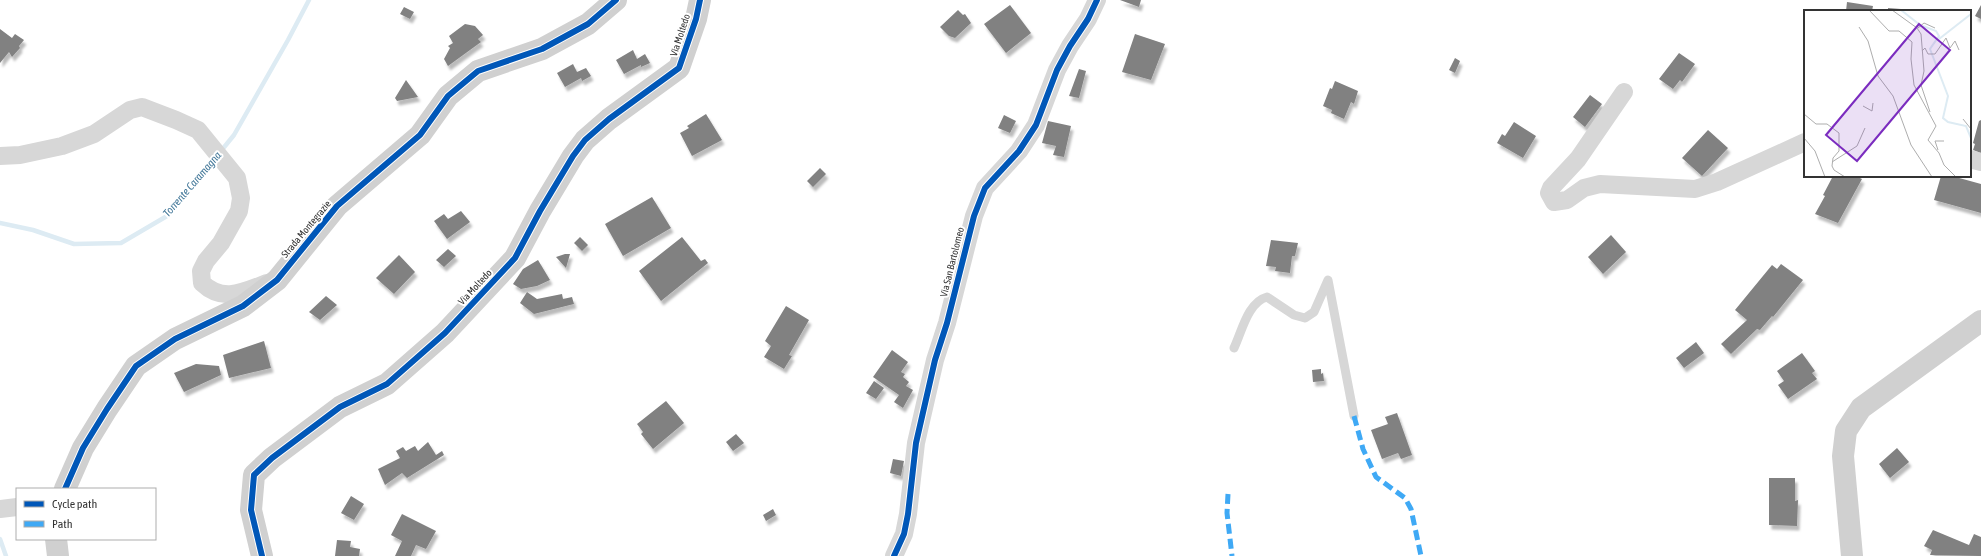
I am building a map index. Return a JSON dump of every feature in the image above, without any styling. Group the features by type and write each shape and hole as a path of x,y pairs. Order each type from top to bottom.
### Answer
{"street":[{"name":"Strada Montegrazie","path":"65,488 83,448 136,366 175,339 242,306 277,280 337,206 420,135 448,96 478,71 542,49 588,24 616,0"},
{"name":"Via Moltedo","path":"262,556 251,510 254,475 272,458 340,407 387,384 445,334 516,258 540,211 573,156 585,140 609,119 680,68 696,19 700,0"},
{"name":"Via San Bartolomeo","path":"894,556 904,534 908,514 916,443 935,360 947,323 974,216 985,188 1020,151 1036,125 1057,70 1070,46 1088,19 1097,0"},
{"path":"1624,92 1578,159 1551,188 1549,193 1554,202 1566,200 1584,188 1600,184 1695,189 1717,182 1804,142"},
{"path":"0,156 20,156 62,146 94,134 130,110 142,107 176,120 198,130 206,139 237,178 241,198 239,211 221,243 206,261 201,272 202,283 211,291 222,294 235,294 277,280"},
{"path":"1971,159 1981,162"},
{"path":"1852,556 1843,456 1846,431 1861,408 1981,321"},
{"path":"56,540 58,556"}],"lane":[{"path":"1234,348 1253,306 1259,299 1267,297 1294,315 1305,318 1314,312 1328,280 1354,416"}],"building":[{"path":"1120,0 1141,0 1139,7"},
{"path":"1847,2 1873,6 1872,10 1846,10"},
{"path":"1010,5 1031,33 1006,53 984,24"},
{"path":"1981,5 1981,19 1975,16"},
{"path":"404,7 414,12 410,19 400,14"},
{"path":"1888,8 1901,9 1901,10 1888,10"},
{"path":"958,10 963,15 965,14 971,23 955,38 949,36 940,27"},
{"path":"465,24 475,26 483,35 478,39 481,42 448,66 444,59 450,48 448,46 453,43 449,36"},
{"path":"0,29 12,38 15,34 24,40 19,46 20,48 12,57 9,52 0,63"},
{"path":"1135,34 1165,44 1151,80 1122,72"},
{"path":"633,50 637,59 645,54 650,63 641,67 641,65 624,74 616,60"},
{"path":"1679,53 1695,64 1682,82 1680,80 1673,89 1659,79"},
{"path":"1455,58 1460,61 1455,73 1449,70"},
{"path":"573,64 577,72 586,68 591,76 582,81 581,78 565,87 557,73"},
{"path":"1079,69 1086,71 1079,98 1069,96"},
{"path":"406,80 418,97 397,101 395,98"},
{"path":"1335,81 1358,91 1354,104 1351,102 1344,119 1331,113 1332,110 1323,106 1330,88 1332,89"},
{"path":"1590,95 1602,104 1585,127 1573,117"},
{"path":"706,114 722,140 692,156 680,133 689,128 687,126"},
{"path":"1004,115 1016,121 1010,133 998,128"},
{"path":"1981,120 1981,153 1973,150 1975,144 1973,143 1979,121"},
{"path":"1048,121 1071,126 1064,157 1053,155 1056,146 1042,143"},
{"path":"1514,122 1536,136 1523,158 1497,143 1502,134 1505,136"},
{"path":"1708,130 1728,148 1702,176 1682,158"},
{"path":"820,168 826,174 813,187 807,181"},
{"path":"1832,177 1858,177 1862,179 1838,223 1815,214 1825,196 1823,195"},
{"path":"1941,177 1956,177 1981,184 1981,213 1934,200"},
{"path":"652,197 671,228 623,256 605,224"},
{"path":"461,211 470,222 447,239 434,221 444,214 448,219"},
{"path":"1611,235 1626,252 1603,274 1588,257"},
{"path":"580,237 588,245 582,251 574,243"},
{"path":"682,237 701,261 705,259 708,263 661,301 639,271"},
{"path":"1271,240 1298,243 1295,256 1292,256 1290,273 1275,271 1276,267 1266,266"},
{"path":"448,249 456,256 444,267 436,260"},
{"path":"570,254 566,268 556,257"},
{"path":"399,255 415,272 394,294 376,278"},
{"path":"538,260 550,280 537,286 521,289 513,284 523,269"},
{"path":"1781,264 1803,280 1773,317 1772,316 1760,330 1757,329 1731,354 1721,344 1747,320 1735,310 1772,265 1777,269"},
{"path":"527,292 537,299 562,294 563,299 572,297 574,304 534,314 520,303"},
{"path":"326,296 337,305 320,320 309,312"},
{"path":"786,306 809,320 789,355 792,356 784,369 764,357 771,346 765,341"},
{"path":"264,341 271,368 229,378 223,355"},
{"path":"1696,342 1704,353 1684,368 1676,358"},
{"path":"892,350 908,362 901,372 905,374 903,377 909,382 906,386 913,390 903,408 894,402 899,395 873,377"},
{"path":"1802,353 1815,371 1812,373 1817,379 1788,399 1778,385 1784,381 1777,371"},
{"path":"196,364 219,366 221,375 184,392 174,373"},
{"path":"1321,369 1321,374 1323,373 1324,381 1313,382 1312,370"},
{"path":"874,381 884,388 876,399 866,393"},
{"path":"666,401 684,423 653,449 641,434 643,432 637,424"},
{"path":"1397,413 1412,455 1401,459 1398,453 1382,459 1371,430 1388,424 1385,417"},
{"path":"736,434 744,443 733,451 726,442"},
{"path":"428,442 436,455 442,451 444,455 407,478 402,473 385,485 378,469 400,458 396,451 403,447 406,451 415,446 418,451"},
{"path":"1897,448 1909,462 1890,478 1879,464"},
{"path":"893,459 904,461 901,476 890,473"},
{"path":"1769,478 1795,478 1795,501 1798,500 1797,526 1769,525"},
{"path":"351,496 364,504 354,520 341,513"},
{"path":"773,509 776,515 766,521 763,515"},
{"path":"402,514 436,531 426,549 416,545 411,556 395,556 402,541 391,535"},
{"path":"1933,530 1969,545 1974,534 1981,537 1981,556 1930,555 1932,550 1924,546"},
{"path":"337,540 351,541 350,547 360,549 359,556 335,556"}],"waterway":[{"name":"Torrente Caramagna","path":"221,151 234,135 309,0"},
{"name":"Torrente Caramagna","path":"0,223 33,230 74,244 121,243 167,216 216,157"},
{"path":"0,539 6,556"}],"marked path":[{"path":"1354,416 1363,449 1376,477 1405,498 1411,509 1421,556"},
{"path":"1228,494 1227,513 1232,556"}],"cycle path":[{"path":"65,488 83,448 136,366 175,339 243,306 277,280 337,206 420,135 448,96 478,71 542,49 588,24 616,0"},
{"path":"262,556 251,510 254,475 272,458 340,407 387,384 445,333 515,258 540,211 573,156 585,140 609,119 679,68 696,19 700,0"},
{"path":"894,556 904,534 908,514 916,443 935,360 947,323 974,216 985,188 1019,151 1036,125 1057,70 1070,46 1088,19 1097,0"}]}
